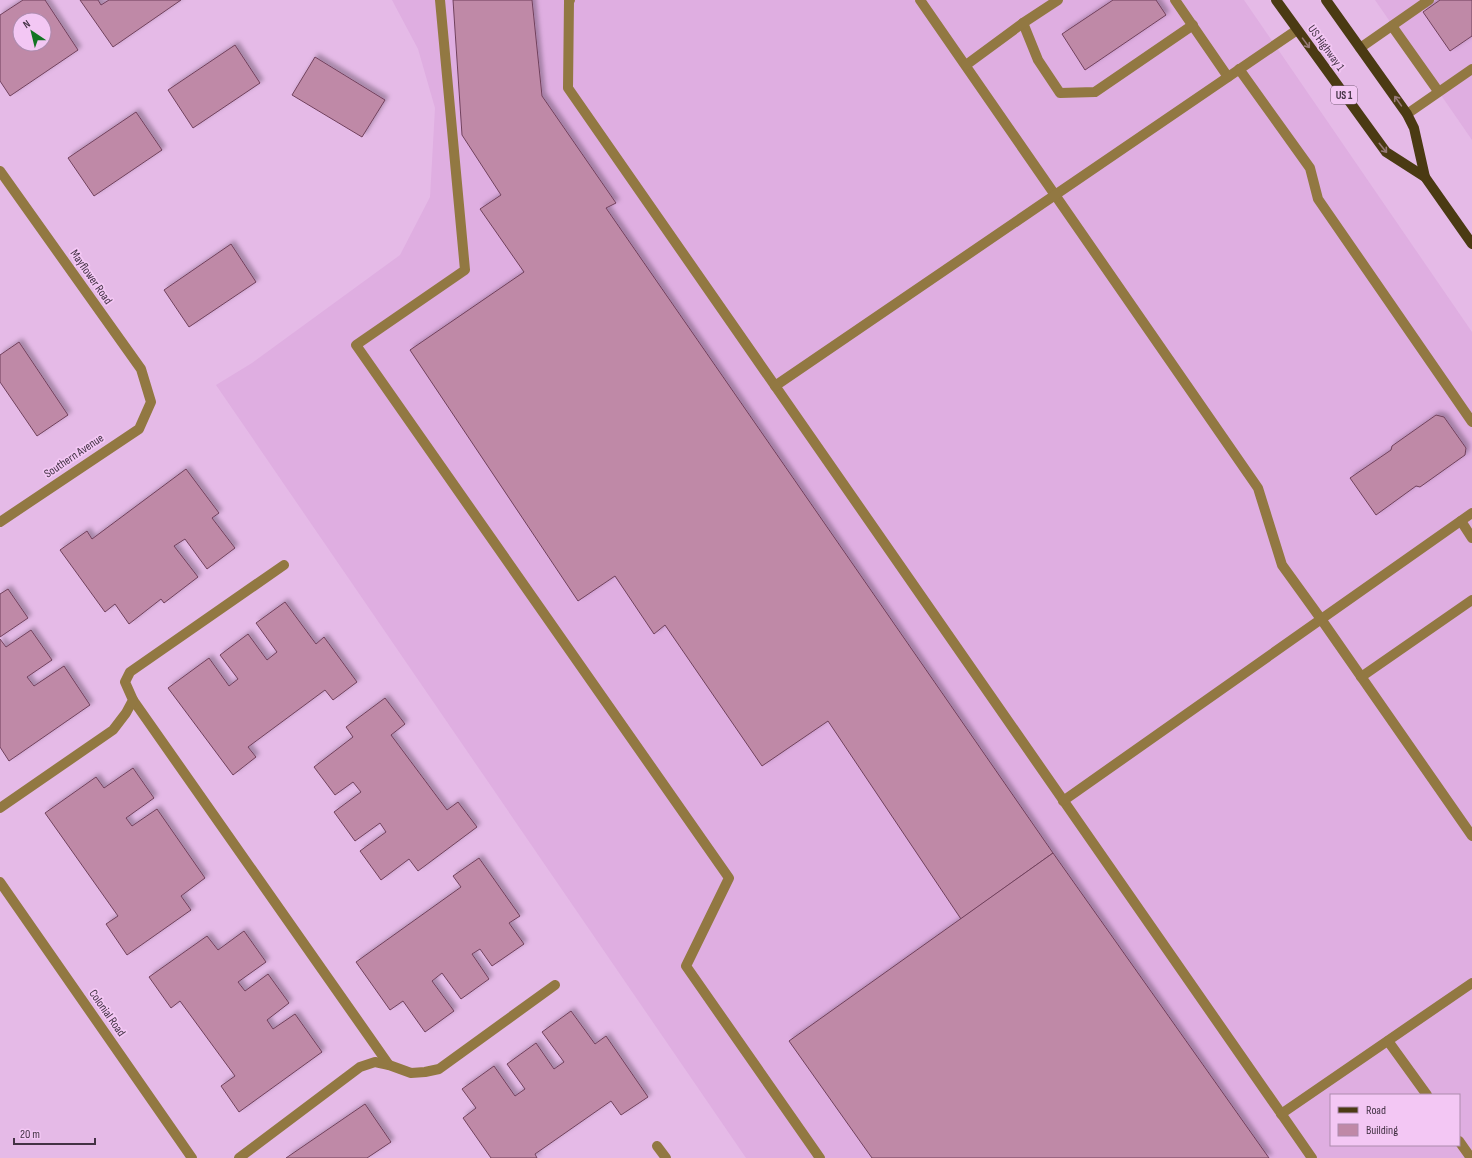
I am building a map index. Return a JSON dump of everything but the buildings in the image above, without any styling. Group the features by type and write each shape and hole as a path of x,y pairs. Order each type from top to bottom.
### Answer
{"main road":[{"name":"US Highway 1","path":"1276,0 1386,152 1425,177 1471,241"},
{"name":"US Highway 1","path":"1326,0 1407,114 1414,128 1425,177"}],"street":[{"path":"440,0 465,270 356,345 728,878 686,966 820,1158"},
{"path":"570,0 568,88 1312,1158"},
{"path":"920,0 1258,488 1282,565 1472,836"},
{"path":"966,65 1022,23 1058,0"},
{"path":"1175,0 1228,77"},
{"path":"1360,48 1429,0"},
{"path":"1022,23 1038,60 1060,93 1095,92 1193,25"},
{"path":"1392,26 1438,92"},
{"path":"775,386 1297,30"},
{"path":"1239,69 1310,168 1318,198 1472,422"},
{"path":"1407,114 1472,69"},
{"name":"Mayflower Road","path":"0,171 141,369 151,402"},
{"name":"Southern Avenue","path":"0,522 139,429 151,402"},
{"path":"1063,801 1472,513"},
{"path":"1461,521 1472,538"},
{"path":"284,565 130,672 125,682 132,700 389,1064"},
{"path":"1361,677 1472,600"},
{"path":"0,808 113,730 126,713 132,700"},
{"name":"Colonial Road","path":"0,882 192,1158"},
{"path":"1281,1114 1472,983"},
{"path":"239,1158 360,1067 375,1062 389,1064 411,1073 440,1069 555,985"},
{"path":"1388,1041 1426,1094"},
{"path":"1460,1142 1471,1158"},
{"path":"657,1146 666,1158"}],"shaded area":[{"path":"392,0 1244,0 1472,332 1472,1158 746,1158 216,385 252,363 400,255 430,197 435,108 418,49"},
{"path":"1375,0 1472,0 1472,140 1452,111"}]}
